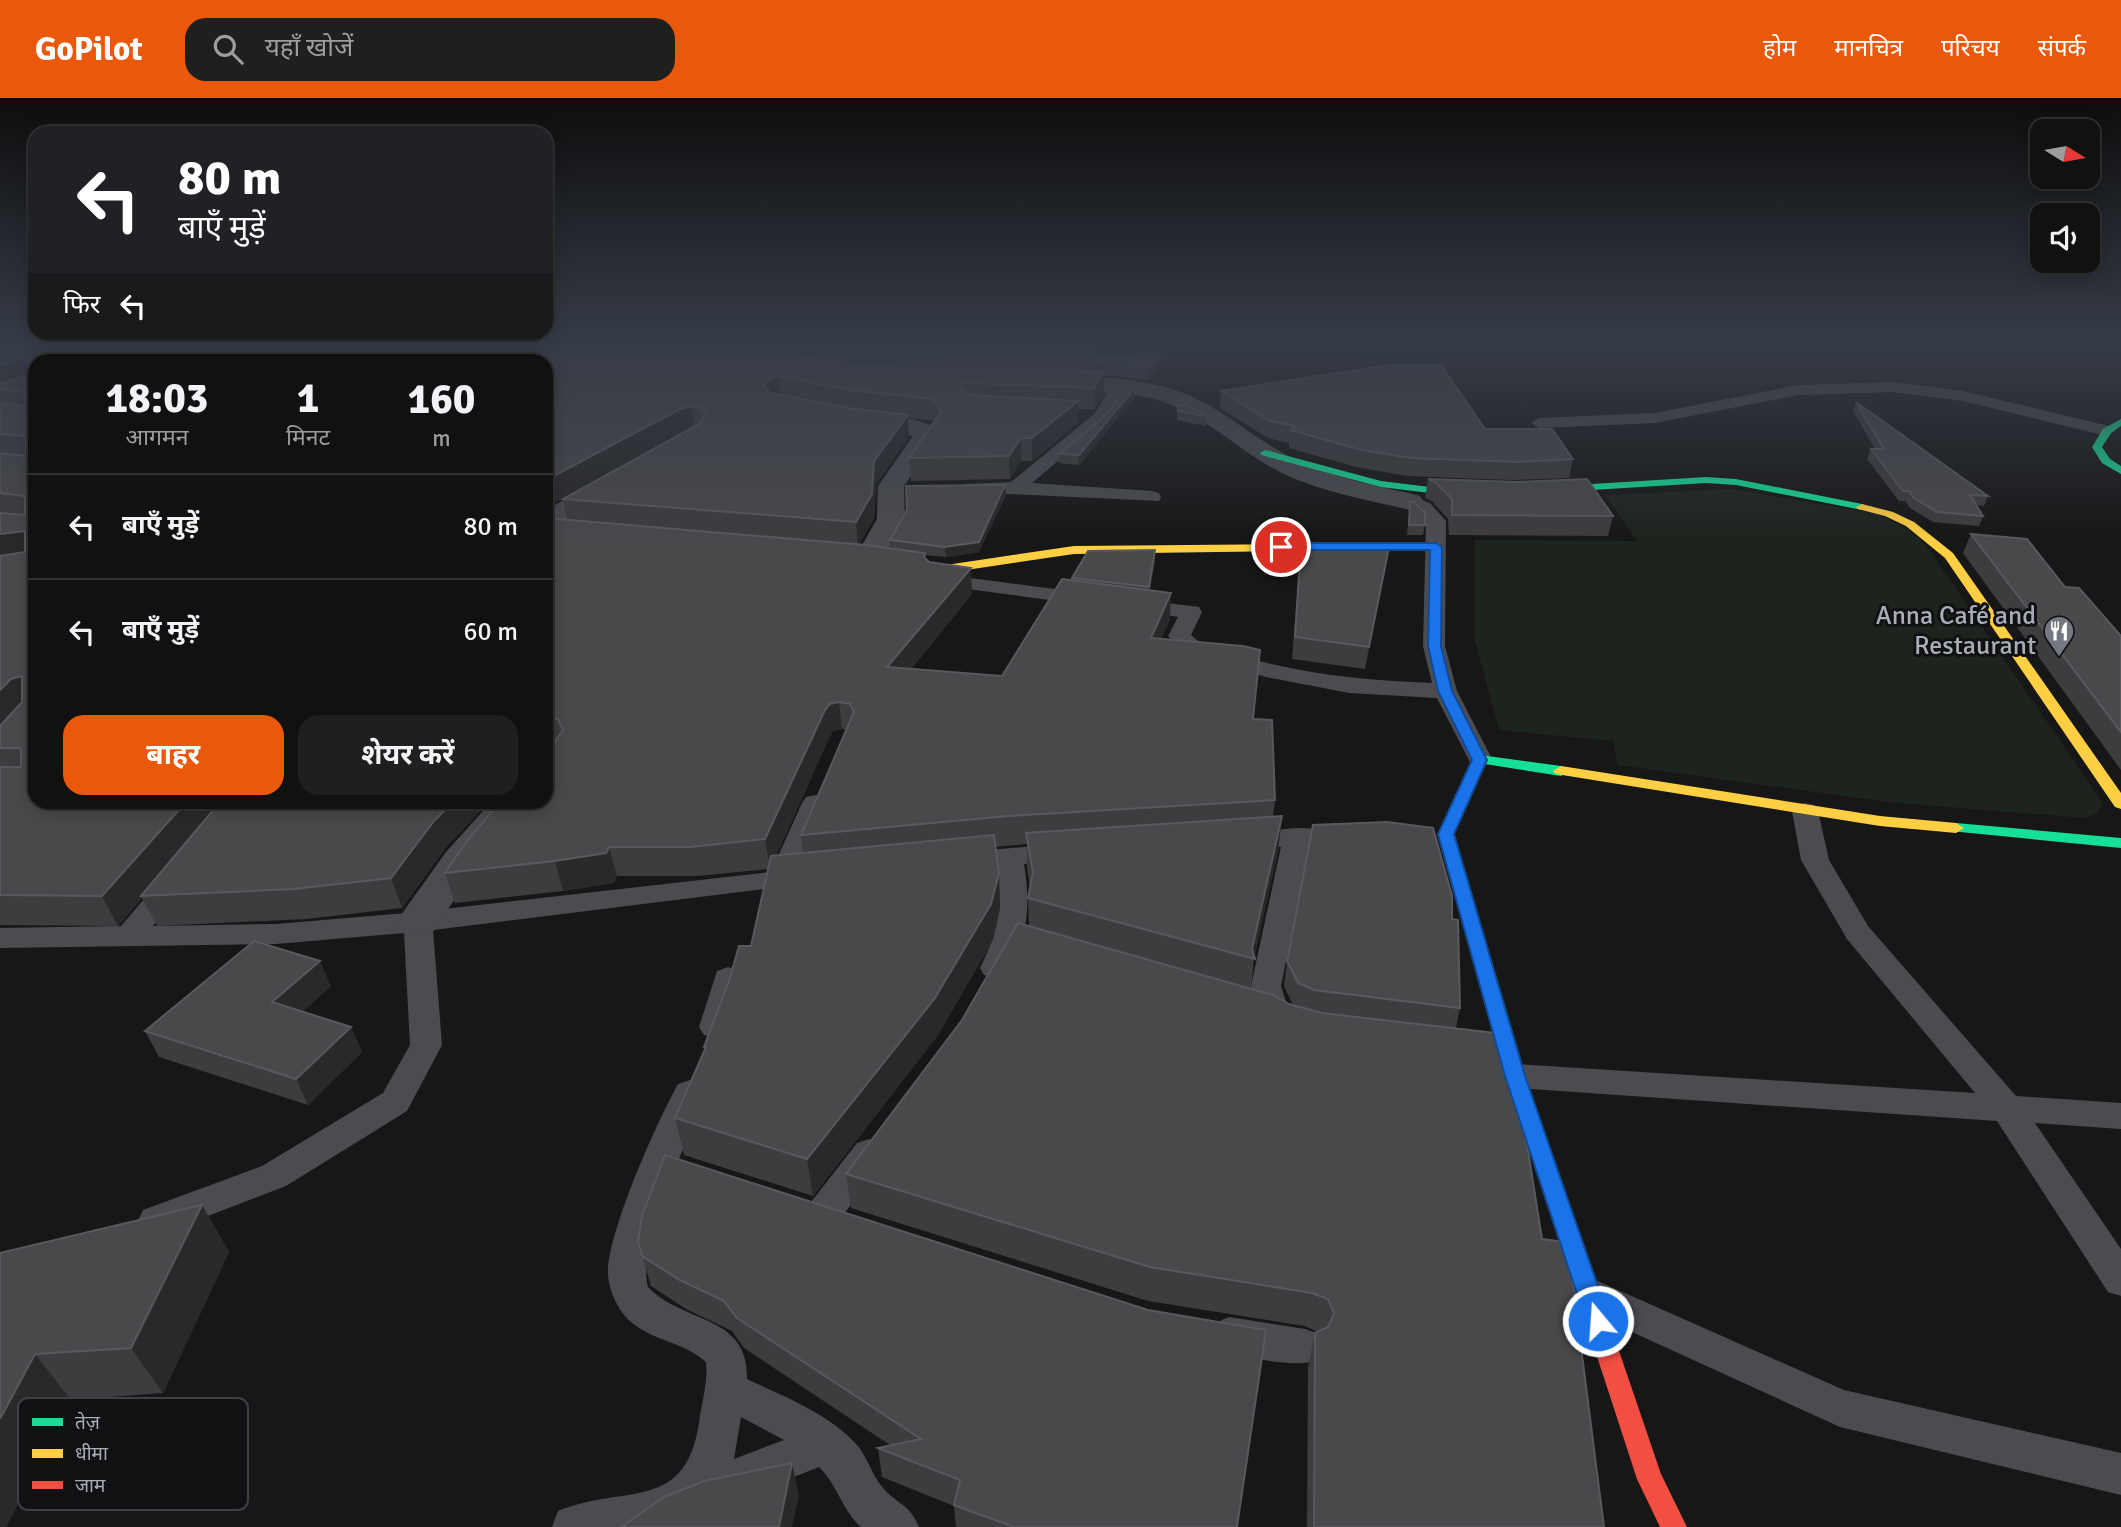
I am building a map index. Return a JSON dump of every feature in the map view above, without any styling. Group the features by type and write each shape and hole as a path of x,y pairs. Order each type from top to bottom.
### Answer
{"street":[{"path":"1198,408 1292,468 1315,477 1410,502"},
{"path":"833,418 927,430 928,436 891,486 900,489 891,519 873,560 946,569 1074,550 1436,547"},
{"path":"2114,427 2097,447 2106,461 2121,471"},
{"path":"1265,453 1386,484 1464,491 1500,491"},
{"path":"553,526 637,470"},
{"path":"1525,490 1719,481 1866,506 1908,520 1937,541 1949,556 2121,804"},
{"path":"1674,1527 1650,1479 1590,1295 1502,1061 1432,834 1480,760 1805,811 1939,827 2121,842"},
{"path":"418,922 460,861 505,809"}],"lane":[{"path":"1016,487 1100,417 1106,408"},
{"path":"1539,423 1655,418 1708,408"},
{"path":"2020,408 2114,427"},
{"path":"1074,415 1100,417"},
{"path":"949,488 1016,487 1152,497"},
{"path":"1410,502 1432,513 1436,521 1434,646 1445,691 1480,760"},
{"path":"946,569 938,580 1191,612 1179,636 1194,650 1266,670 1349,685 1445,691"},
{"path":"782,879 826,777"},
{"path":"1805,811 1815,860 1857,932 2006,1107 2121,1280"},
{"path":"1214,842 1297,836 1378,835"},
{"path":"1277,1017 1269,1003 1266,986 1297,836"},
{"path":"942,863 1090,850"},
{"path":"977,998 1023,945 1009,856"},
{"path":"128,937 188,864"},
{"path":"0,938 276,934 418,922 822,875"},
{"path":"124,1233 274,1176 395,1102 426,1045 418,922"},
{"path":"686,1499 702,1483 714,1457 727,1361 720,1349 701,1336 663,1322 639,1303 627,1283 636,1225 674,1170 702,1060 718,1017 728,978"},
{"path":"1239,1006 1277,1017 1293,1027 1305,1029"},
{"path":"1502,1061 2121,1116"},
{"path":"860,1229 807,1212 886,1130"},
{"path":"1590,1295 1840,1408 2121,1474"},
{"path":"1199,1330 1305,1347"},
{"path":"725,1389 803,1429 826,1444 843,1461 863,1497 880,1515 897,1527"},
{"path":"574,1527 668,1508 826,1444"}],"shaded area":[{"path":"1731,489 1877,514 1908,529 1926,545 2102,802 2099,813 2084,818 1888,802 1618,765 1613,741 1499,730 1475,641 1475,540 1637,541 1605,495"}],"building":[{"path":"0,408 28,408 28,809 180,809 102,896 0,895 0,767 21,767 21,748 0,748 0,726 22,702 22,676 11,679 0,690 0,556 25,552 25,531 0,534 0,513 25,515 25,496 0,493 0,453 26,456 26,436 0,434"},
{"path":"553,408 685,408 553,476"},
{"path":"700,408 847,408 908,415 874,461 872,494 856,522 563,499 701,423 705,414"},
{"path":"938,408 1070,408 1032,438 1021,438 1009,456 909,458 941,412"},
{"path":"1111,408 1118,408 1079,455 1059,454"},
{"path":"1178,408 1192,408 1206,416 1178,411"},
{"path":"1248,408 1470,408 1485,429 1552,429 1573,459 1517,462 1410,458 1358,449 1291,430 1295,426 1270,421"},
{"path":"1859,408 1864,408 1988,496 1970,495 1983,516 1937,512 1914,498 1909,491 1903,491 1871,449 1884,449"},
{"path":"1428,479 1517,482 1587,479 1613,516 1452,515 1452,499 1435,482"},
{"path":"1005,485 979,542 945,547 890,540 907,510 906,486"},
{"path":"1410,502 1414,502 1425,513 1425,525 1409,525"},
{"path":"553,519 866,545 925,553 924,557 929,562 971,568 887,667 1002,676 1062,579 1171,593 1151,638 1243,646 1260,650 1253,719 1272,720 1275,800 1008,816 801,835 854,712 850,704 839,702 830,704 825,710 765,839 691,847 609,847 606,853 445,873 466,842 494,809 553,809 553,743 563,730 558,719 553,718"},
{"path":"1971,534 2027,539 2065,587 2079,588 2121,636 2121,732"},
{"path":"1301,543 1389,547 1369,647 1295,637"},
{"path":"1155,550 1149,587 1072,578 1088,551"},
{"path":"214,809 446,809 391,878 294,889 141,896"},
{"path":"1282,816 1252,949 1255,959 1028,898 1033,872 1026,833"},
{"path":"1387,822 1433,828 1452,896 1452,919 1458,920 1460,1008 1314,990 1298,983 1287,961 1313,825"},
{"path":"994,835 999,873 991,904 935,998 807,1159 675,1118 706,1047 739,946 751,946 771,856"},
{"path":"1018,923 1273,995 1289,1004 1322,1013 1495,1033 1523,1119 1542,1239 1564,1242 1570,1261 1604,1527 1314,1527 1315,1333 1328,1327 1334,1314 1328,1299 1312,1293 1150,1267 846,1174 962,1020"},
{"path":"254,941 320,961 272,1002 351,1027 296,1079 145,1031"},
{"path":"665,1155 1148,1310 1266,1330 1237,1527 1014,1527 954,1505 960,1480 878,1448 921,1439 737,1318 724,1301 678,1279 642,1256 638,1241 642,1216"},
{"path":"202,1205 131,1348 35,1354 0,1419 0,1253"},
{"path":"792,1463 779,1527 621,1527 664,1497 704,1481"}],"traffic: fast":[{"path":"2121,422 2107,431 2097,447 2106,461 2121,471"},
{"path":"1265,453 1381,484 1430,490 1479,491"},
{"path":"1543,490 1706,480 1736,482 1862,507"},
{"path":"1294,548 1436,547"},
{"path":"1519,1087 1446,834 1480,759 1561,771"},
{"path":"1956,828 2121,843"}],"traffic: slow":[{"path":"1862,507 1889,514 1910,524 1949,556 2121,804"},
{"path":"908,564 946,569 1074,550 1294,548"},
{"path":"1561,771 1880,821 1956,828"}],"traffic: jam":[{"path":"1519,1087 1650,1479 1674,1527"}],"place":[{"name":"Anna Café and Restaurant","path":"2059,658"}],"route":[{"path":"1281,547 1436,547 1434,646 1445,691 1480,760 1446,834 1515,1076 1598,1321"}]}
